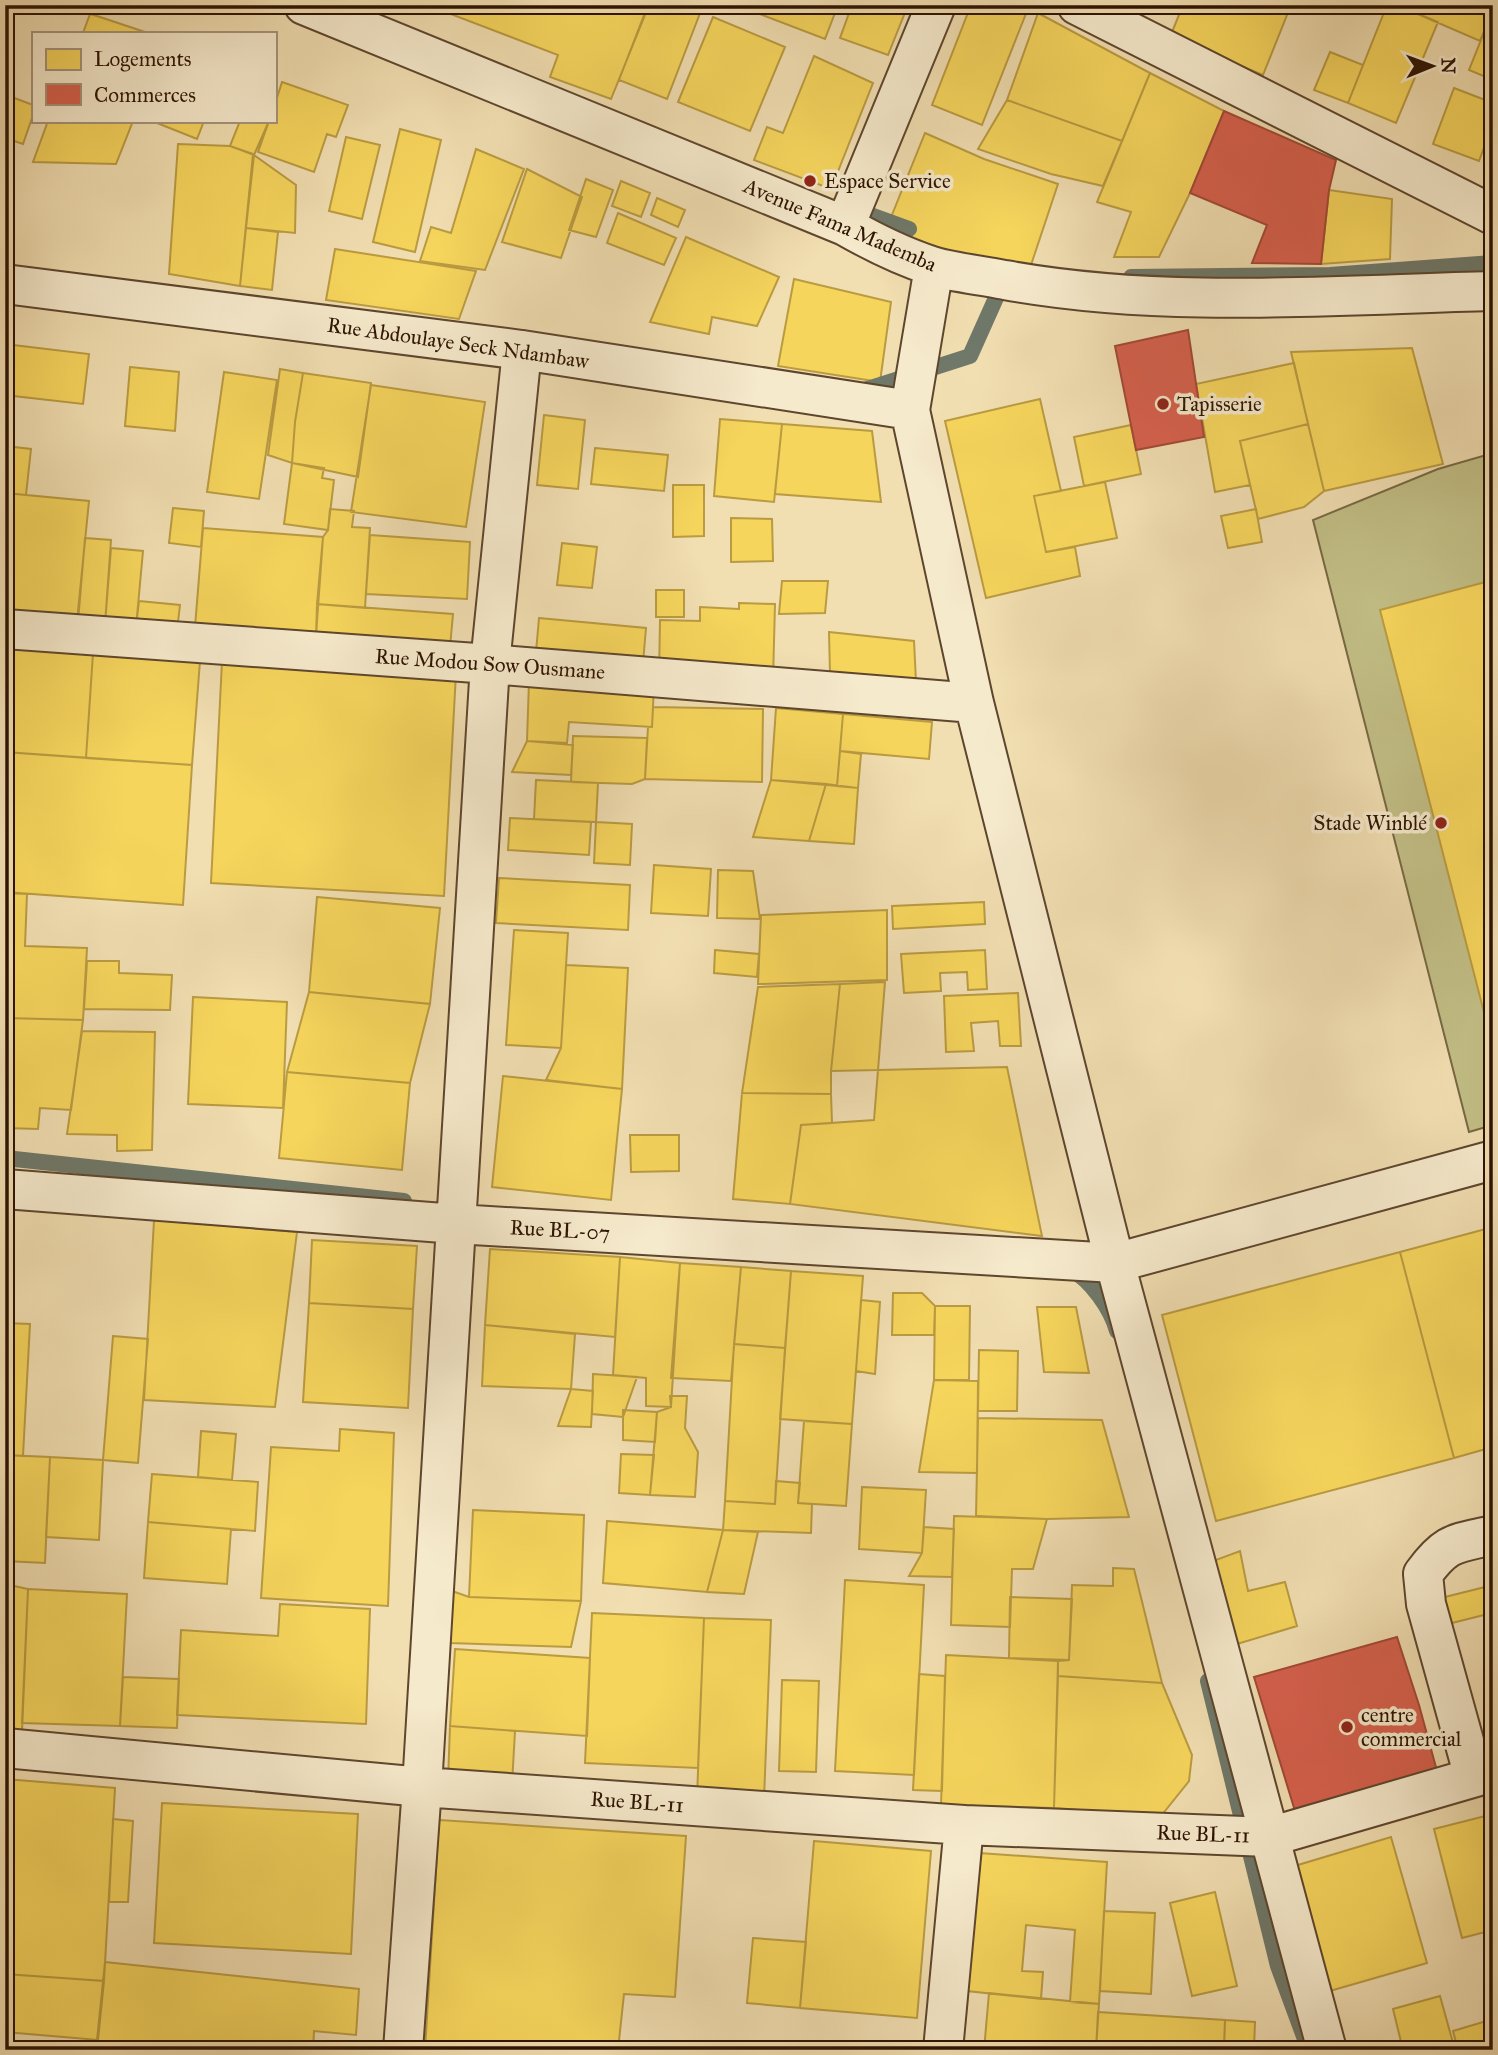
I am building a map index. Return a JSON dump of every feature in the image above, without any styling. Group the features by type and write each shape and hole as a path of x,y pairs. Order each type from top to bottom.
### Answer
{"street":[{"name":"Avenue Fama Mademba","path":"304,5 371,18 845,226 886,249 934,267 1034,285 1103,293 1176,297 1493,291"},
{"path":"845,226 936,5"},
{"path":"1077,5 1493,215"},
{"path":"934,267 910,410 974,703 1115,1263 1327,2050"},
{"name":"Rue Abdoulaye Seck Ndambaw","path":"5,284 522,350 910,410"},
{"path":"403,2050 422,1787 490,664 522,350"},
{"name":"Rue Modou Sow Ousmane","path":"5,629 974,703"},
{"name":"Rue BL-07","path":"5,1189 456,1224 1115,1263 1493,1160"},
{"path":"1483,1774 1426,1604 1423,1574 1450,1545 1493,1535"},
{"name":"Rue BL-11","path":"5,1748 422,1787 964,1825 1269,1837 1483,1774"},
{"path":"943,2050 964,1825"}],"shaded area":[{"name":"Stade Winblé","path":"1493,453 1493,1125 1469,1132 1313,520 1438,469"}],"building: Logements":[{"path":"442,5 649,5 611,99 550,77 558,55 440,10"},
{"path":"648,5 696,5 702,8 667,99 619,80"},
{"path":"760,5 838,5 825,39 757,13"},
{"path":"852,5 908,5 888,55 840,38"},
{"path":"971,5 1014,5 1027,11 982,125 932,105"},
{"path":"1183,5 1291,5 1263,75 1170,37"},
{"path":"1387,5 1397,5 1438,22 1396,123 1348,103"},
{"path":"1397,5 1493,5 1493,10 1480,41"},
{"path":"1493,10 1493,80 1469,70"},
{"path":"1038,13 1150,73 1122,141 1007,100"},
{"path":"90,14 145,32 83,32"},
{"path":"713,17 785,47 750,131 678,102"},
{"path":"1330,52 1363,65 1348,103 1314,90"},
{"path":"814,56 873,83 831,189 754,160 767,127 783,133"},
{"path":"1150,73 1224,111 1190,193 1159,257 1114,257 1131,212 1097,202"},
{"path":"282,82 348,105 336,137 327,134 314,172 258,152 269,122 276,122 276,101"},
{"path":"1454,88 1493,103 1493,123 1479,161 1433,144"},
{"path":"9,96 32,105 32,118 23,144 5,138 5,107"},
{"path":"1007,100 1122,141 1103,186 1051,174 978,149"},
{"path":"48,122 133,122 116,164 33,162"},
{"path":"154,122 204,122 197,139"},
{"path":"240,122 269,122 254,155 230,146"},
{"path":"400,129 441,140 415,252 373,242"},
{"path":"925,133 984,159 1058,184 1023,289 879,247"},
{"path":"346,137 380,145 362,219 329,211"},
{"path":"178,144 230,146 253,154 240,286 169,274"},
{"path":"476,149 524,169 485,270 420,261 431,227 451,233"},
{"path":"254,155 296,185 295,233 246,228"},
{"path":"527,169 582,197 561,258 502,242"},
{"path":"586,179 613,190 596,237 569,230"},
{"path":"621,181 650,193 641,217 612,206"},
{"path":"1329,190 1392,199 1390,259 1321,264"},
{"path":"657,198 685,210 678,227 651,215"},
{"path":"618,213 676,238 664,265 607,243"},
{"path":"246,228 278,232 272,290 240,286"},
{"path":"686,237 779,277 757,326 712,317 709,334 650,322"},
{"path":"335,249 476,271 459,319 326,300"},
{"path":"794,279 891,302 880,382 778,366"},
{"path":"5,344 89,354 83,404 5,395"},
{"path":"1412,348 1443,464 1324,491 1291,352"},
{"path":"1294,363 1308,424 1240,441 1250,485 1215,492 1196,384"},
{"path":"130,367 179,372 175,431 125,426"},
{"path":"280,369 303,373 292,463 268,455"},
{"path":"224,372 277,380 259,499 207,492"},
{"path":"303,373 371,383 358,477 292,463"},
{"path":"371,385 485,402 466,527 351,512"},
{"path":"1040,399 1061,491 1034,496 1046,552 1075,547 1080,576 986,598 945,421"},
{"path":"544,415 585,420 578,489 537,485"},
{"path":"720,419 782,424 774,502 714,496"},
{"path":"782,424 872,431 881,502 775,494"},
{"path":"1308,424 1324,491 1304,507 1258,519 1240,441"},
{"path":"1131,425 1141,474 1084,486 1074,437"},
{"path":"5,446 31,449 26,495 5,493"},
{"path":"595,448 668,455 664,491 591,484"},
{"path":"292,463 324,468 322,478 334,480 328,530 284,524"},
{"path":"1105,482 1117,538 1046,552 1034,496"},
{"path":"673,485 704,485 704,536 673,537"},
{"path":"5,493 89,501 77,621 5,613"},
{"path":"173,508 204,511 201,547 169,543"},
{"path":"330,509 354,511 352,527 370,528 365,608 317,604 323,537 328,530"},
{"path":"1256,509 1262,542 1228,548 1221,516"},
{"path":"731,518 772,519 773,561 731,562"},
{"path":"203,528 323,537 316,636 195,627"},
{"path":"370,535 470,542 467,599 366,594"},
{"path":"85,538 111,540 105,624 78,622"},
{"path":"562,543 597,547 592,588 557,585"},
{"path":"111,548 143,551 136,627 105,624"},
{"path":"1493,580 1493,1018 1486,1020 1380,610"},
{"path":"782,581 828,581 825,613 779,614"},
{"path":"656,590 684,590 684,617 656,617"},
{"path":"139,601 180,605 177,631 136,627"},
{"path":"739,603 775,604 773,680 659,677 660,620 700,621 700,607 739,609"},
{"path":"317,604 453,614 450,647 316,636"},
{"path":"539,618 646,628 643,663 536,652"},
{"path":"829,632 914,641 916,682 830,674"},
{"path":"5,647 93,653 86,758 5,752"},
{"path":"93,653 200,661 192,765 86,758"},
{"path":"222,661 456,673 444,896 211,883"},
{"path":"529,681 654,686 652,727 569,722 567,743 527,741"},
{"path":"653,707 763,709 762,782 645,779 648,727 652,727"},
{"path":"776,708 843,714 837,786 771,780"},
{"path":"843,714 932,722 929,759 840,751"},
{"path":"573,736 647,738 645,779 632,784 571,782"},
{"path":"527,741 573,745 571,775 512,772"},
{"path":"840,751 861,754 858,788 837,786"},
{"path":"5,752 192,765 183,905 5,892"},
{"path":"536,780 598,783 596,822 534,819"},
{"path":"771,780 826,784 809,841 753,837"},
{"path":"826,784 858,788 854,844 809,841"},
{"path":"510,818 591,822 589,855 508,850"},
{"path":"596,822 632,824 630,865 594,863"},
{"path":"654,865 711,869 708,916 651,913"},
{"path":"718,870 753,871 760,919 717,918"},
{"path":"499,878 630,885 628,930 496,923"},
{"path":"5,893 27,894 25,946 87,948 83,1020 5,1018"},
{"path":"317,897 440,908 430,1004 309,992"},
{"path":"984,902 985,924 893,929 892,906"},
{"path":"887,910 887,980 758,984 761,915"},
{"path":"514,930 568,933 561,1048 506,1045"},
{"path":"715,950 759,954 757,977 714,973"},
{"path":"985,950 987,989 968,990 967,972 940,973 941,991 904,993 901,954"},
{"path":"87,961 119,961 119,973 172,975 170,1010 84,1009"},
{"path":"566,965 628,968 622,1089 546,1080 561,1048"},
{"path":"885,982 878,1070 831,1071 840,984"},
{"path":"840,984 831,1094 742,1093 758,987"},
{"path":"309,992 430,1004 410,1083 287,1072"},
{"path":"1018,993 1021,1046 1000,1046 998,1021 971,1023 974,1051 946,1052 944,996"},
{"path":"193,997 287,1002 283,1108 188,1104"},
{"path":"5,1018 83,1020 71,1110 40,1108 38,1129 5,1128"},
{"path":"82,1031 155,1032 152,1150 117,1151 117,1135 67,1134"},
{"path":"1007,1067 1042,1236 790,1204 801,1125 874,1120 878,1070"},
{"path":"287,1072 410,1083 402,1170 279,1158"},
{"path":"503,1076 622,1089 611,1200 492,1187"},
{"path":"742,1093 831,1094 832,1123 801,1125 790,1204 733,1199"},
{"path":"630,1135 679,1135 679,1171 631,1172"},
{"path":"154,1220 297,1232 275,1407 144,1400"},
{"path":"1493,1227 1493,1447 1454,1458 1400,1252"},
{"path":"312,1240 417,1246 413,1309 309,1303"},
{"path":"490,1249 620,1257 615,1337 485,1325"},
{"path":"1400,1252 1454,1458 1216,1521 1162,1315"},
{"path":"620,1257 680,1263 671,1407 646,1406 646,1378 613,1375"},
{"path":"680,1263 741,1267 731,1381 671,1378"},
{"path":"741,1267 791,1271 785,1348 734,1344"},
{"path":"791,1271 863,1276 852,1424 780,1419"},
{"path":"893,1293 922,1293 935,1306 934,1335 892,1335"},
{"path":"861,1300 880,1302 875,1374 856,1371"},
{"path":"309,1303 413,1309 408,1408 303,1402"},
{"path":"935,1306 970,1306 969,1380 934,1380"},
{"path":"1037,1307 1076,1307 1089,1373 1044,1372"},
{"path":"5,1323 30,1324 23,1456 5,1455"},
{"path":"485,1325 575,1334 571,1389 482,1386"},
{"path":"113,1336 148,1339 138,1463 103,1460"},
{"path":"734,1344 785,1348 775,1504 725,1501"},
{"path":"979,1350 1018,1351 1017,1411 978,1411"},
{"path":"593,1374 637,1377 623,1417 592,1414"},
{"path":"934,1380 978,1381 977,1473 919,1472"},
{"path":"571,1389 593,1391 591,1427 558,1426"},
{"path":"670,1396 687,1396 685,1428 698,1452 695,1497 650,1495 657,1412 671,1407"},
{"path":"623,1410 657,1412 655,1442 623,1440"},
{"path":"978,1418 1102,1420 1129,1517 1047,1519 976,1516"},
{"path":"804,1421 852,1424 846,1506 798,1503"},
{"path":"340,1429 394,1433 388,1606 261,1598 271,1447 339,1451"},
{"path":"201,1431 236,1434 232,1480 198,1477"},
{"path":"621,1454 654,1455 650,1495 619,1493"},
{"path":"5,1455 50,1457 45,1563 5,1561"},
{"path":"50,1457 103,1460 99,1540 46,1537"},
{"path":"152,1474 258,1482 255,1531 148,1522"},
{"path":"776,1481 800,1483 798,1503 812,1504 811,1533 723,1530 725,1501 775,1504"},
{"path":"862,1487 926,1490 922,1553 859,1549"},
{"path":"473,1510 584,1515 581,1601 469,1597"},
{"path":"954,1516 1047,1519 1033,1569 1012,1569 1010,1627 951,1625"},
{"path":"607,1521 723,1530 707,1592 603,1583"},
{"path":"148,1522 231,1529 227,1584 144,1578"},
{"path":"924,1527 954,1529 952,1577 909,1576 922,1553"},
{"path":"723,1530 758,1532 744,1594 707,1592"},
{"path":"1240,1551 1248,1591 1285,1582 1297,1626 1237,1644 1213,1561"},
{"path":"1113,1568 1134,1569 1162,1683 1058,1676 1058,1661 1069,1660 1072,1585 1113,1586"},
{"path":"845,1580 924,1585 914,1775 835,1771"},
{"path":"5,1584 28,1589 22,1732 5,1731"},
{"path":"1485,1587 1492,1613 1440,1626 1433,1600"},
{"path":"28,1589 127,1594 120,1726 22,1723"},
{"path":"452,1591 469,1597 581,1601 571,1647 450,1643"},
{"path":"1010,1597 1072,1599 1069,1660 1009,1658"},
{"path":"280,1604 370,1609 366,1724 177,1715 181,1630 278,1636"},
{"path":"592,1613 704,1618 698,1768 585,1763"},
{"path":"704,1618 771,1620 764,1799 697,1797"},
{"path":"455,1649 590,1658 587,1736 450,1726"},
{"path":"946,1655 1058,1661 1054,1808 941,1805"},
{"path":"919,1674 945,1676 942,1791 913,1790"},
{"path":"1058,1676 1162,1683 1192,1755 1189,1781 1161,1816 1054,1808"},
{"path":"123,1677 179,1679 177,1728 120,1726"},
{"path":"782,1680 819,1681 816,1772 779,1771"},
{"path":"450,1726 515,1731 512,1784 448,1781"},
{"path":"5,1779 115,1788 104,1981 5,1974"},
{"path":"162,1803 358,1814 351,1954 154,1943"},
{"path":"1493,1814 1493,1930 1462,1938 1434,1829"},
{"path":"113,1819 133,1821 128,1902 109,1902"},
{"path":"439,1820 686,1836 675,1997 624,1994 618,2050 425,2050"},
{"path":"1391,1837 1427,1963 1323,1993 1288,1868"},
{"path":"814,1841 931,1851 917,2018 800,2008"},
{"path":"979,1853 1107,1862 1099,2004 1070,2002 1075,1930 1026,1925 1022,1971 1043,1972 1041,1999 967,1991"},
{"path":"1215,1892 1237,1986 1192,1996 1170,1903"},
{"path":"1104,1911 1155,1913 1151,1994 1100,1991"},
{"path":"753,1938 806,1942 800,2008 747,2003"},
{"path":"105,1962 359,1989 356,2035 314,2031 313,2050 96,2050"},
{"path":"5,1974 104,1981 98,2040 5,2032"},
{"path":"989,1993 1099,2004 1096,2050 984,2050"},
{"path":"1440,1996 1455,2050 1403,2050 1393,2009"},
{"path":"1098,2012 1225,2020 1224,2050 1096,2050"},
{"path":"1493,2019 1493,2050 1458,2050 1453,2031"},
{"path":"1225,2020 1255,2022 1254,2048 1224,2046"}],"building: Commerces":[{"path":"1224,111 1336,160 1329,190 1321,264 1252,263 1267,225 1190,193"},
{"name":"Tapisserie","path":"1188,330 1204,437 1136,450 1115,346"},
{"name":"centre commercial","path":"1397,1637 1437,1771 1295,1811 1254,1677"}],"waterway":[{"path":"851,208 909,229"},
{"path":"1131,277 1330,275 1493,263"},
{"path":"861,391 970,356 1004,280"},
{"path":"5,1158 404,1201"},
{"path":"1070,1269 1085,1280 1099,1296 1117,1331"},
{"path":"1208,1681 1278,1966 1309,2050"}],"place":[{"name":"Espace Service","path":"810,181"},
{"name":"Tapisserie","path":"1163,404"},
{"name":"Stade Winblé","path":"1441,823"},
{"name":"centre commercial","path":"1347,1727"}]}
